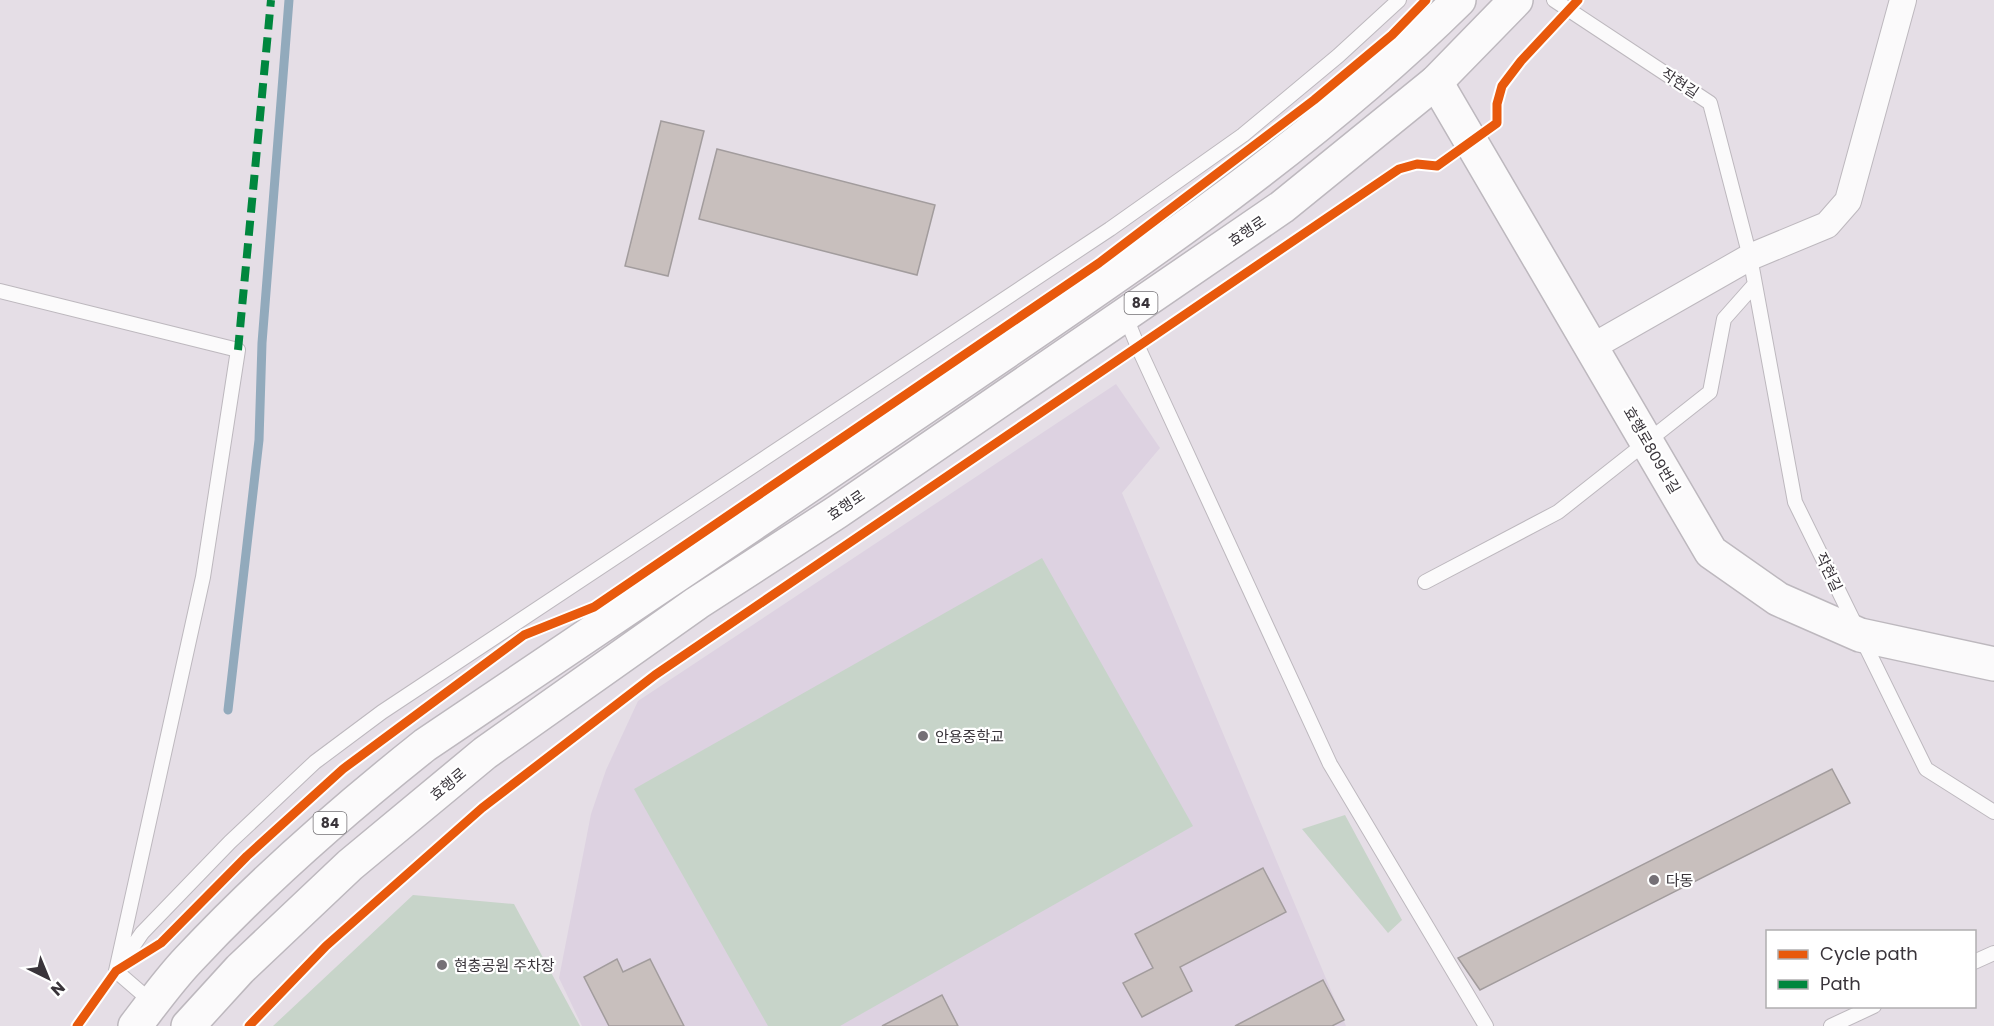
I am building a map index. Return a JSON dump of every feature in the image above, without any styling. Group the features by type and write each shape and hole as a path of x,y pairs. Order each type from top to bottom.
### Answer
{"main road":[{"name":"84","path":"144,1014 188,960 281,866 358,798 425,745 1075,305 1258,174 1415,43 1459,0"},
{"name":"효행로","path":"188,1026 240,969 350,865 485,753 697,603 837,512 1282,207 1436,82 1516,0"},
{"name":"효행로809번길","path":"1436,82 1711,552 1778,600 1860,635 1994,664"},
{"path":"1258,174 1282,207"},
{"path":"818,480 837,512"},
{"path":"532,672 556,704"}],"street":[{"path":"1592,347 1750,256 1827,225 1848,201 1903,0"}],"lane":[{"path":"116,971 150,925 230,842 315,762 382,712 1110,229 1243,135 1338,56 1399,0"},
{"name":"작현길","path":"1554,0 1710,103 1750,256 1795,502 1926,769 1994,813"},
{"path":"1425,582 1558,512 1710,392 1724,319 1755,284"},
{"path":"0,291 238,350 203,577 116,971 144,1014"},
{"path":"1125,314 1137,347 1330,764 1486,1026"},
{"path":"1976,961 1994,953"},
{"path":"1831,1026 1870,1008"}],"shaded area":[{"name":"안용중학교","path":"1116,384 1160,448 1122,493 1346,1026 582,1026 559,978 591,814 606,770 638,701"},
{"path":"1042,558 1193,826 840,1026 768,1026 634,789"},
{"path":"1345,815 1402,920 1388,933 1302,829"},
{"name":"현충공원 주차장","path":"413,895 514,904 580,1026 273,1026"}],"building":[{"path":"661,121 704,131 668,276 625,266"},
{"path":"717,149 935,205 917,275 699,219"},
{"name":"다동","path":"1832,769 1850,803 1480,990 1458,958"},
{"path":"1263,868 1286,912 1180,967 1192,991 1142,1017 1123,983 1153,968 1135,934"},
{"path":"617,959 623,972 650,959 684,1026 609,1026 584,977"},
{"path":"1323,980 1344,1020 1332,1026 1235,1026"},
{"path":"942,995 958,1026 882,1026"}],"waterway":[{"path":"228,710 259,440 262,343 289,0"}],"marked path":[{"path":"238,350 271,0"}],"cycle path":[{"path":"77,1026 116,971 161,943 247,856 343,769 524,635 594,607 1099,263 1314,100 1392,35 1426,0"},
{"path":"249,1026 326,946 482,808 655,675 1399,169 1417,164 1437,166 1497,123 1497,104 1502,86 1521,61 1578,0"}],"place":[{"name":"안용중학교","path":"923,736"},
{"name":"다동","path":"1654,880"},
{"name":"현충공원 주차장","path":"442,965"}]}
